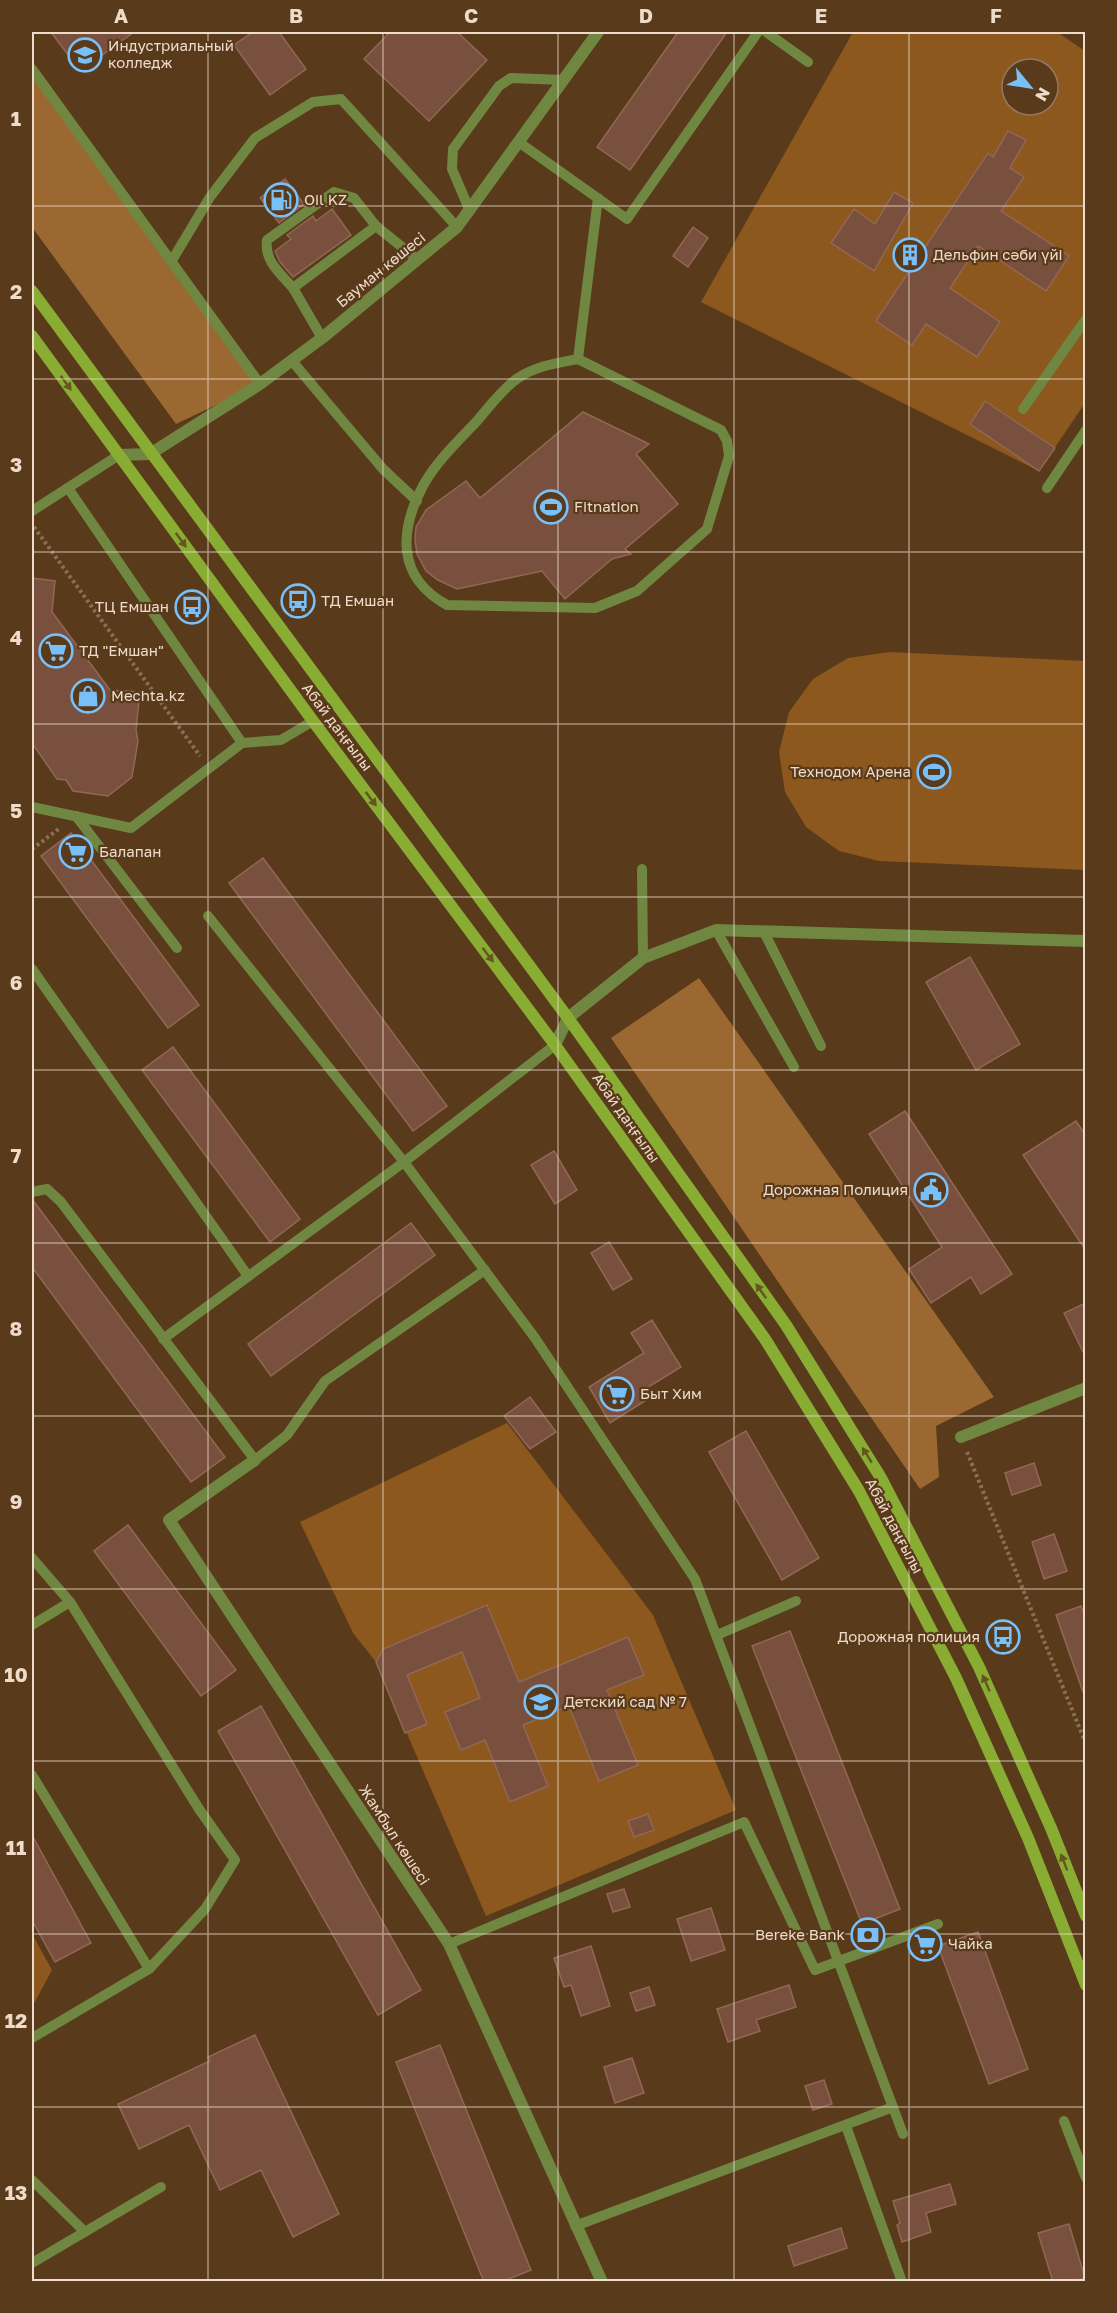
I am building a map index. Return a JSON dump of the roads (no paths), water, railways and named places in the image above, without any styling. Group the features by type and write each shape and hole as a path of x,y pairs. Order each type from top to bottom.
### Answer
{"main road":[{"name":"Абай даңғылы","path":"32,291 568,1018 786,1325 881,1478 979,1667 1051,1828 1086,1916"},
{"name":"Абай даңғылы","path":"32,336 555,1045 765,1339 860,1491 956,1678 1028,1838 1086,1985"}],"street":[{"name":"Бауман көшесі","path":"150,454 292,361 458,227 598,32"},
{"path":"119,455 150,454"},
{"path":"555,1045 568,1018 643,957 716,930 1086,941"},
{"path":"961,1437 1086,1388"},
{"name":"Жамбыл көшесі","path":"255,1460 169,1520 449,1944 602,2282"}],"lane":[{"path":"520,143 627,219 758,32"},
{"path":"766,32 808,62"},
{"path":"32,69 260,384"},
{"path":"470,211 452,169 453,149 499,86 511,78 564,80"},
{"path":"171,262 210,197 255,138 313,102 341,99 458,227"},
{"path":"322,338 293,288 269,260 265,250 267,240 334,192 354,198 376,226 418,260"},
{"path":"578,359 598,198"},
{"path":"293,288 376,226"},
{"path":"1023,409 1086,319"},
{"path":"578,359 721,430 727,441 729,456 707,529 646,584 619,600 595,608 447,605 425,591 408,561 405,548 424,483 455,444 516,379 539,367 578,359"},
{"path":"292,361 383,470 417,501"},
{"path":"1047,488 1086,430"},
{"path":"32,511 119,455"},
{"path":"68,489 242,743"},
{"path":"32,807 131,828 242,743 281,740 314,721"},
{"path":"76,816 177,948"},
{"path":"642,869 643,957"},
{"path":"208,916 404,1162 535,1338 695,1579 903,2134"},
{"path":"716,930 794,1067"},
{"path":"764,932 821,1046"},
{"path":"32,969 248,1276"},
{"path":"163,1339 404,1162 555,1045"},
{"path":"32,1192 47,1189 61,1202 255,1460 287,1435 325,1381 485,1270"},
{"path":"32,1558 70,1602 199,1809 235,1860 205,1909 149,1969 32,2038"},
{"path":"717,1635 796,1601"},
{"path":"32,1625 70,1602"},
{"path":"32,1775 149,1969"},
{"path":"449,1944 744,1822 815,1970 938,1924"},
{"path":"575,2226 893,2107"},
{"path":"1064,2121 1086,2178"},
{"path":"846,2126 902,2282"},
{"path":"32,2180 85,2232"},
{"path":"32,2263 161,2187"}],"place":[{"name":"Индустриальный колледж","path":"85,55"},
{"name":"Oil KZ","path":"281,200"},
{"name":"Дельфин сәби үйі","path":"910,255"},
{"name":"Fitnation","path":"551,507"},
{"name":"ТД Емшан","path":"298,601"},
{"name":"ТЦ Емшан","path":"192,607"},
{"name":"ТД \"Емшан\"","path":"56,651"},
{"name":"Mechta.kz","path":"88,696"},
{"name":"Технодом Арена","path":"934,772"},
{"name":"Балапан","path":"76,852"},
{"name":"Дорожная Полиция","path":"931,1190"},
{"name":"Быт Хим","path":"617,1394"},
{"name":"Дорожная полиция","path":"1003,1637"},
{"name":"Детский сад № 7","path":"541,1702"},
{"name":"Bereke Bank","path":"868,1935"},
{"name":"Чайка","path":"925,1944"}]}
